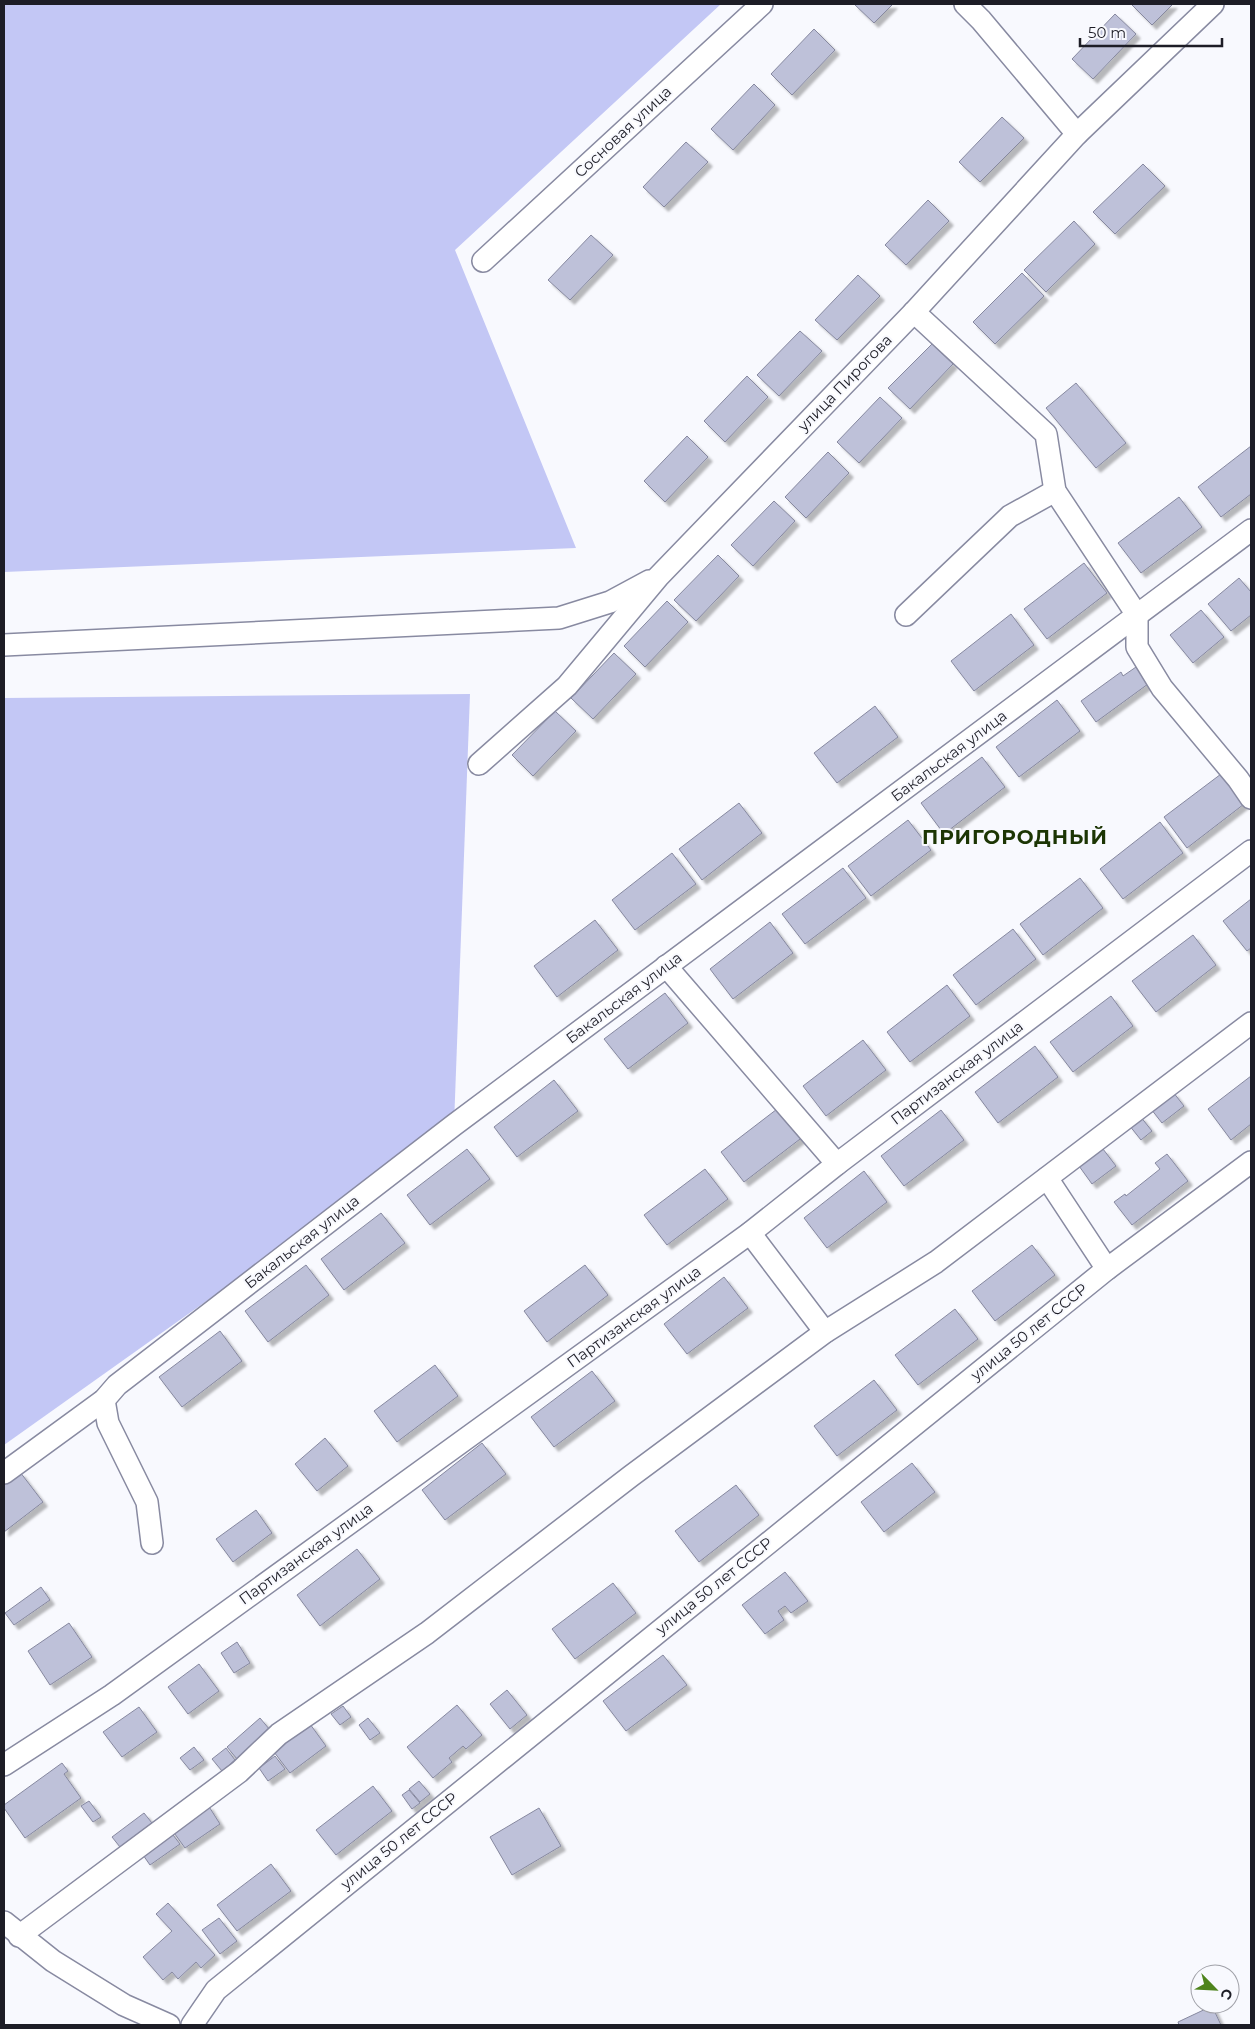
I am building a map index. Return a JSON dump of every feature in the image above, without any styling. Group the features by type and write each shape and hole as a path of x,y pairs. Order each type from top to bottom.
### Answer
{"street":[{"name":"Сосновая улица","path":"483,261 762,4"},
{"path":"965,4 981,20 1077,134"},
{"name":"улица Пирогова","path":"479,764 567,686 658,576 914,312 1077,134 1214,4"},
{"path":"914,312 1046,434 1055,491 1137,615 1137,647 1162,688 1238,778 1251,798"},
{"path":"906,615 1010,516 1055,491"},
{"name":"Бакальская улица","path":"4,1473 104,1400 117,1384 430,1143 1251,530"},
{"path":"4,645 558,618 610,602 658,576"},
{"name":"Партизанская улица","path":"4,1765 112,1695 750,1233 837,1164 1251,851"},
{"path":"666,966 837,1164"},
{"path":"169,2025 124,2005 53,1961 12,1929 239,1772 279,1734 427,1633 631,1476 824,1332 936,1262 1251,1023"},
{"name":"улица 50 лет СССР","path":"192,2025 216,1990 1107,1269 1251,1162"},
{"path":"1046,1178 1107,1269"},
{"path":"750,1233 824,1332"},
{"path":"104,1400 108,1423 147,1502 152,1543"}],"shaded area":[{"path":"4,4 721,4 455,250 576,548 4,572"},
{"path":"470,694 454,1125 4,1445 4,698"}],"building":[{"path":"854,4 893,4 874,23"},
{"path":"1131,4 1173,4 1152,25"},
{"path":"1115,14 1136,34 1093,79 1072,59"},
{"path":"814,29 835,50 792,95 771,74"},
{"path":"754,84 775,105 733,150 711,129"},
{"path":"1002,117 1024,138 980,182 959,162"},
{"path":"686,142 708,162 664,207 643,187"},
{"path":"1143,164 1165,186 1115,234 1093,212"},
{"path":"928,200 949,221 906,265 885,245"},
{"path":"1074,221 1095,244 1046,292 1024,270"},
{"path":"591,235 613,255 570,300 548,280"},
{"path":"1022,273 1044,296 995,344 973,322"},
{"path":"858,275 880,296 837,340 815,320"},
{"path":"800,331 822,351 779,396 757,375"},
{"path":"932,344 953,364 910,409 888,388"},
{"path":"747,376 768,397 725,442 704,421"},
{"path":"1076,383 1126,443 1096,468 1046,408"},
{"path":"880,397 902,418 859,463 837,442"},
{"path":"687,436 708,457 665,502 644,481"},
{"path":"1251,446 1251,494 1221,517 1198,487"},
{"path":"828,452 849,473 806,518 785,497"},
{"path":"1179,497 1202,527 1141,573 1118,543"},
{"path":"774,501 795,521 753,566 731,545"},
{"path":"718,555 739,576 696,621 674,600"},
{"path":"1084,563 1107,593 1047,639 1024,609"},
{"path":"1239,578 1251,592 1251,615 1231,631 1208,604"},
{"path":"667,601 688,622 645,667 624,646"},
{"path":"1201,610 1224,637 1193,663 1170,635"},
{"path":"1011,614 1034,645 974,691 951,661"},
{"path":"614,653 636,674 593,719 571,698"},
{"path":"1136,667 1148,684 1096,722 1081,701 1121,672 1123,676"},
{"path":"1057,700 1080,731 1019,777 996,747"},
{"path":"875,706 898,737 837,783 814,753"},
{"path":"555,711 576,731 533,776 512,755"},
{"path":"982,757 1005,787 944,834 921,803"},
{"path":"1225,771 1248,801 1187,848 1164,817"},
{"path":"739,803 762,833 702,880 679,849"},
{"path":"908,820 931,850 871,896 848,866"},
{"path":"1160,822 1183,853 1123,899 1100,869"},
{"path":"672,853 696,884 635,930 612,900"},
{"path":"843,868 866,898 805,944 782,914"},
{"path":"1080,878 1103,908 1043,955 1020,924"},
{"path":"1251,899 1251,948 1247,951 1223,921"},
{"path":"595,920 618,950 557,997 534,966"},
{"path":"770,922 793,953 733,999 710,969"},
{"path":"1013,929 1036,959 976,1005 953,975"},
{"path":"1193,935 1216,965 1156,1012 1132,981"},
{"path":"947,985 970,1016 910,1062 887,1032"},
{"path":"665,993 688,1023 628,1069 604,1039"},
{"path":"1111,996 1133,1026 1073,1072 1050,1042"},
{"path":"863,1040 886,1070 826,1116 803,1086"},
{"path":"1035,1046 1058,1077 998,1123 975,1092"},
{"path":"1251,1076 1251,1124 1231,1140 1208,1109"},
{"path":"554,1080 578,1111 517,1157 494,1127"},
{"path":"1173,1092 1184,1106 1162,1123 1151,1109"},
{"path":"781,1106 804,1136 744,1182 721,1152"},
{"path":"941,1110 964,1140 904,1186 881,1156"},
{"path":"1140,1116 1152,1131 1141,1140 1129,1125"},
{"path":"467,1149 490,1179 430,1225 407,1195"},
{"path":"1103,1149 1116,1166 1092,1184 1079,1166"},
{"path":"1167,1154 1188,1181 1132,1225 1114,1202 1125,1194 1126,1196 1160,1169 1155,1163"},
{"path":"705,1169 728,1199 667,1245 644,1215"},
{"path":"864,1171 887,1202 827,1248 804,1218"},
{"path":"381,1213 405,1243 344,1290 321,1259"},
{"path":"1032,1245 1055,1275 995,1321 972,1291"},
{"path":"306,1265 329,1295 268,1342 245,1311"},
{"path":"585,1265 608,1295 547,1342 524,1311"},
{"path":"724,1277 748,1308 687,1354 664,1324"},
{"path":"955,1309 978,1339 918,1385 895,1355"},
{"path":"220,1331 242,1361 182,1407 159,1377"},
{"path":"435,1365 458,1396 397,1442 374,1411"},
{"path":"592,1371 615,1401 554,1447 531,1417"},
{"path":"874,1380 897,1410 837,1456 814,1426"},
{"path":"325,1438 348,1466 317,1491 295,1464"},
{"path":"482,1443 506,1474 445,1520 422,1490"},
{"path":"912,1463 935,1492 884,1532 861,1502"},
{"path":"20,1472 43,1502 4,1532 4,1484"},
{"path":"736,1485 759,1515 699,1562 675,1531"},
{"path":"256,1510 272,1533 233,1562 216,1539"},
{"path":"357,1549 380,1579 320,1626 297,1595"},
{"path":"785,1572 808,1601 791,1613 785,1606 778,1611 784,1620 765,1634 742,1605"},
{"path":"613,1583 636,1613 575,1659 552,1629"},
{"path":"41,1587 50,1600 14,1625 5,1613"},
{"path":"69,1623 92,1657 50,1685 28,1651"},
{"path":"237,1642 250,1663 234,1673 221,1653"},
{"path":"663,1655 687,1685 626,1731 603,1701"},
{"path":"199,1664 219,1691 188,1714 168,1687"},
{"path":"507,1690 527,1715 510,1729 490,1704"},
{"path":"457,1705 482,1735 466,1749 463,1746 449,1758 452,1762 433,1778 407,1747"},
{"path":"343,1706 351,1717 340,1725 331,1714"},
{"path":"139,1707 157,1732 122,1757 103,1732"},
{"path":"260,1718 270,1730 237,1759 227,1747"},
{"path":"368,1718 380,1733 370,1740 359,1725"},
{"path":"310,1724 326,1746 290,1773 274,1752"},
{"path":"194,1747 204,1760 190,1770 180,1758"},
{"path":"226,1748 235,1760 222,1771 212,1759"},
{"path":"275,1756 285,1769 268,1781 259,1768"},
{"path":"62,1763 68,1771 64,1774 81,1798 25,1838 4,1808 4,1805"},
{"path":"419,1781 430,1794 420,1802 409,1789"},
{"path":"373,1786 392,1811 336,1855 316,1830"},
{"path":"409,1790 420,1803 412,1809 402,1795"},
{"path":"89,1801 101,1817 93,1822 81,1806"},
{"path":"208,1805 220,1824 185,1848 172,1830"},
{"path":"539,1808 561,1846 512,1875 490,1837"},
{"path":"144,1813 152,1823 120,1847 112,1837"},
{"path":"170,1831 180,1844 150,1865 141,1852"},
{"path":"271,1864 291,1891 237,1931 217,1905"},
{"path":"168,1903 215,1955 201,1968 196,1962 178,1979 172,1972 163,1980 143,1957 172,1931 156,1914"},
{"path":"219,1918 237,1941 220,1954 202,1930"},
{"path":"1195,2014 1216,2014 1221,2025 1179,2025 1178,2022"}],"district":[{"name":"ПРИГОРОДНЫЙ","path":"1015,837"}]}
